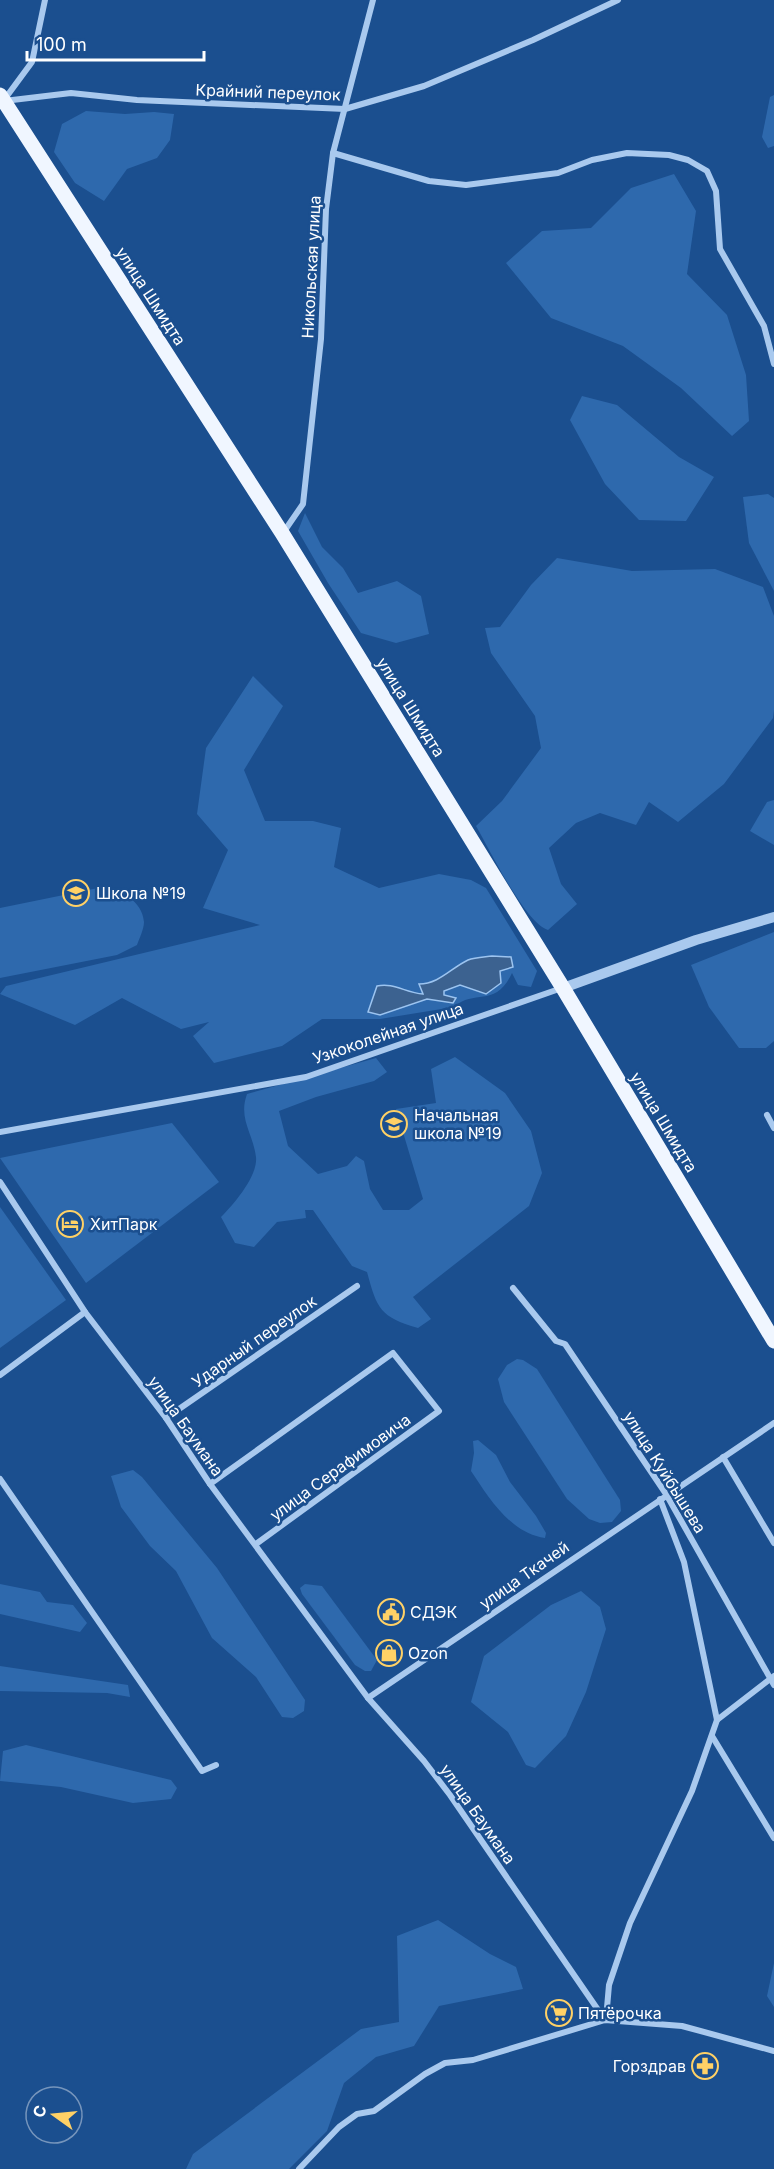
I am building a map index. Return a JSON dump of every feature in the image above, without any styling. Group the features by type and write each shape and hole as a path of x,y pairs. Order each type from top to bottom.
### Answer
{"main road":[{"name":"улица Шмидта","path":"1,100 282,533 563,988 774,1341"}],"street":[{"path":"1,100 32,62 45,0"},
{"name":"Никольская улица","path":"282,533 303,504 321,339 326,209 333,153 364,29 374,0"},
{"name":"Крайний переулок","path":"1,100 71,93 137,100 345,109 424,86 533,40 618,0"},
{"path":"333,153 429,181 466,185 558,173 592,160 627,153 669,154 688,160 707,171 716,191 720,249 764,326 774,364"},
{"name":"Узкоколейная улица","path":"0,1132 306,1077 696,940 774,917"},
{"path":"767,1115 774,1128"},
{"name":"улица Баумана","path":"0,1182 85,1312 166,1418 210,1484 368,1698 424,1761 450,1795 606,2020"},
{"name":"Ударный переулок","path":"166,1418 357,1286"},
{"name":"улица Куйбышева","path":"513,1288 556,1341 565,1344 666,1494 773,1680"},
{"path":"0,1375 85,1312"},
{"name":"улица Серафимовича","path":"210,1484 393,1353 439,1411 256,1544"},
{"name":"улица Ткачей","path":"368,1698 774,1423"},
{"path":"723,1457 774,1543"},
{"path":"0,1479 202,1771 216,1765"},
{"path":"606,2020 609,1985 630,1923 692,1791 717,1719 684,1562 660,1499"},
{"path":"717,1719 773,1680"},
{"path":"712,1736 774,1838"},
{"path":"299,2169 339,2127 357,2114 374,2111 424,2074 445,2063 472,2060 606,2020 682,2026 774,2051"}],"shaded area":[{"path":"774,95 774,146 768,148 762,137 770,97"},
{"path":"86,111 174,114 170,140 157,158 127,169 104,201 75,183 54,152 62,124"},
{"path":"674,174 696,211 687,274 727,315 746,375 749,421 732,436 681,388 623,346 551,318 506,263 542,231 591,228 631,188"},
{"path":"582,396 617,405 679,457 714,477 686,521 639,520 605,484 570,420"},
{"path":"768,494 774,498 774,591 749,543 743,497"},
{"path":"305,513 322,547 343,568 358,593 397,581 421,596 429,634 396,643 361,633 328,583 298,531"},
{"path":"557,558 632,571 715,569 763,587 774,616 774,710 773,718 724,784 678,822 649,802 636,825 600,813 576,823 549,848 561,884 577,904 548,930 539,925 519,900 476,826 502,801 541,748 535,716 491,653 485,628 500,627 531,585"},
{"path":"253,676 283,706 244,770 265,821 313,821 341,828 334,867 379,888 439,874 471,880 486,888 537,971 531,987 518,985 512,973 499,991 492,995 470,999 454,1007 380,1019 322,1019 282,1046 214,1063 193,1036 209,1022 181,1029 122,998 75,1025 0,994 6,986 260,925 203,908 228,850 197,814 206,748","holes":["506,957 510,968 500,971 479,992 459,985 444,990 443,995 453,1003 427,999 380,1015 409,993 423,994 419,984 428,984 465,963"]},
{"path":"774,800 774,845 750,831 767,802"},
{"path":"103,887 130,898 139,908 144,922 137,945 117,955 0,978 0,908"},
{"path":"774,932 774,1041 766,1048 739,1048 709,1007 691,965"},
{"path":"492,956 511,957 513,967 500,971 501,983 486,994 460,985 444,991 444,995 456,998 453,1003 427,999 380,1015 368,1012 377,986 389,985 423,994 419,984 439,979 468,960"},
{"path":"455,1057 505,1093 531,1131 542,1173 529,1206 413,1297 431,1319 418,1328 395,1320 382,1310 374,1295 367,1272 352,1266 313,1210 305,1210 306,1218 277,1222 254,1247 235,1243 221,1217 244,1189 256,1165 254,1148 245,1119 247,1094 376,1058 387,1072 374,1081 316,1097 279,1111 288,1146 318,1174 347,1166 356,1156 364,1161 370,1189 383,1210 409,1210 423,1199 396,1109 436,1103 431,1069"},
{"path":"172,1123 219,1182 86,1283 0,1158"},
{"path":"0,1207 66,1300 0,1348"},
{"path":"517,1359 537,1369 620,1500 621,1511 612,1522 600,1523 589,1519 567,1499 504,1402 498,1379 507,1365"},
{"path":"478,1440 496,1455 510,1482 536,1516 546,1533 545,1538 533,1535 511,1522 485,1492 471,1471 473,1441"},
{"path":"133,1470 142,1477 217,1568 305,1700 304,1711 293,1718 282,1717 256,1677 212,1638 176,1571 150,1546 121,1507 111,1476"},
{"path":"0,1584 40,1592 47,1602 73,1605 87,1623 80,1632 0,1614"},
{"path":"305,1584 322,1586 377,1660 371,1671 365,1671 355,1665 302,1594 300,1588"},
{"path":"581,1591 600,1607 606,1629 586,1692 566,1736 535,1768 526,1765 508,1732 471,1702 484,1656 551,1605"},
{"path":"0,1666 128,1685 130,1697 107,1693 0,1691"},
{"path":"26,1745 171,1780 177,1788 171,1799 133,1803 61,1787 0,1781 3,1751"},
{"path":"438,1920 490,1954 516,1967 523,1989 439,2006 414,2046 376,2057 344,2083 327,2131 289,2169 186,2169 193,2154 361,2029 399,2022 397,1936"},
{"path":"774,1963 774,2007 767,1996"}],"place":[{"name":"Школа №19","path":"76,893"},
{"name":"Начальная школа №19","path":"394,1124"},
{"name":"ХитПарк","path":"70,1224"},
{"name":"СДЭК","path":"391,1612"},
{"name":"Ozon","path":"389,1653"},
{"name":"Пятёрочка","path":"559,2013"},
{"name":"Горздрав","path":"705,2066"}]}
